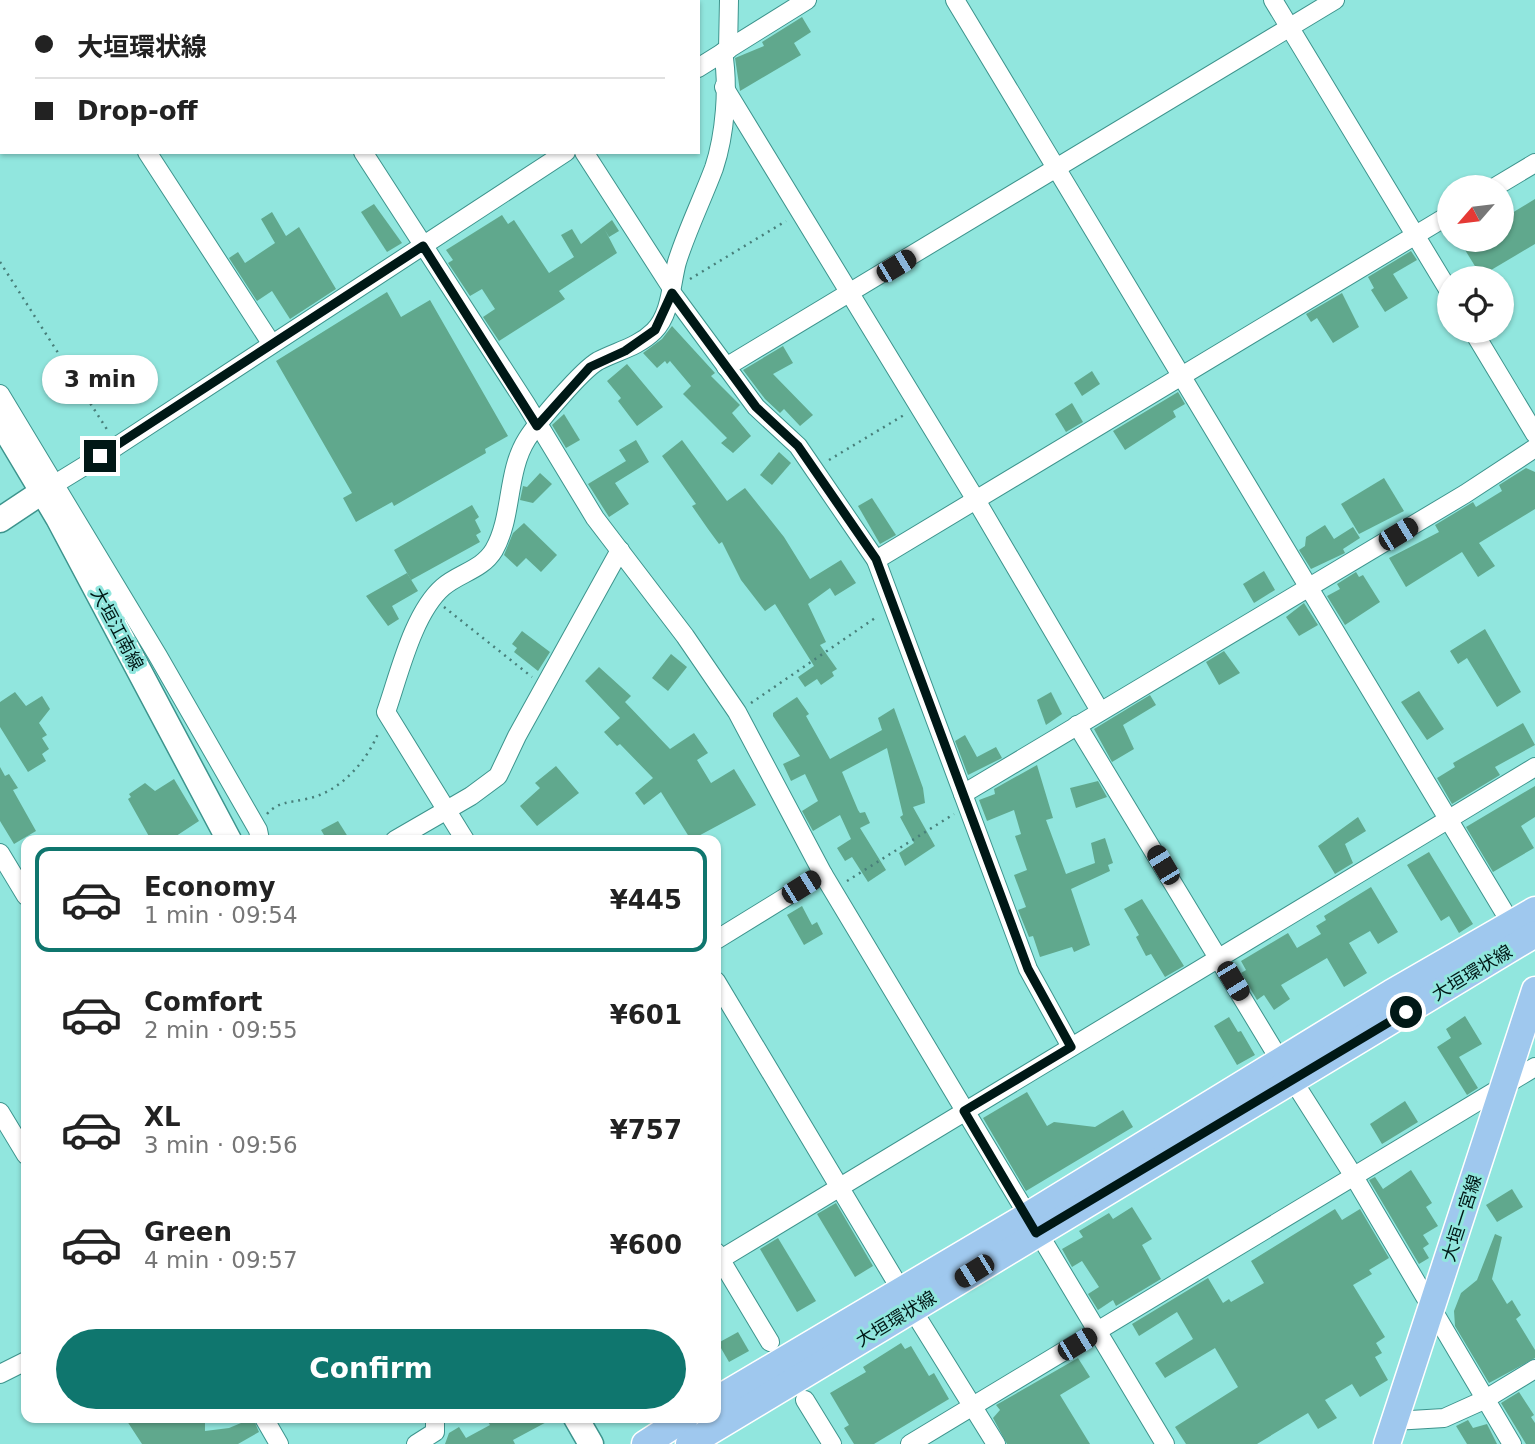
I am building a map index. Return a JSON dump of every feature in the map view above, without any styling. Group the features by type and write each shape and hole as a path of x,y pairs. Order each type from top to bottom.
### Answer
{"main road":[{"name":"大垣江南線","path":"0,421 48,488 226,835"},
{"path":"0,520 48,488"},
{"name":"大垣環状線","path":"721,1423 907,1299 1287,1070 1391,993 1524,929 1535,910"},
{"name":"大垣一宮線","path":"1390,1433 1432,1312 1535,990"},
{"name":"大垣環状線","path":"721,1397 907,1299"},
{"path":"579,1423 591,1444"},
{"path":"645,1444 677,1423"},
{"name":"大垣環状線","path":"689,1444 721,1423"}],"street":[{"path":"463,835 386,712 416,626 433,599 443,587 487,560 495,549 514,471 526,441 590,367 625,351 655,330 672,290 691,221 714,167 722,123 729,0"},
{"path":"700,67 807,0"},
{"path":"955,0 1450,819 1524,929"},
{"path":"1273,0 1437,271"},
{"path":"726,367 1335,0"},
{"path":"724,87 976,500 1100,711"},
{"path":"148,154 271,343"},
{"path":"364,154 596,518 685,636 737,712 827,881 1165,1444"},
{"path":"48,488 117,446 563,154"},
{"path":"585,154 672,290 726,367 756,407 798,446 876,559 1028,969 1071,1047"},
{"path":"1514,176 1535,163"},
{"path":"876,559 1437,223"},
{"path":"1480,343 1535,434"},
{"path":"0,394 48,488 257,832"},
{"path":"966,800 1077,725 1310,587 1535,448"},
{"path":"403,835 471,796 498,776 517,736 620,550"},
{"path":"1077,725 1353,1175 1512,1444"},
{"path":"721,1256 840,1187 1535,766"},
{"path":"0,853 21,888"},
{"path":"721,937 827,881"},
{"path":"721,989 996,1444"},
{"path":"910,1444 1535,1067"},
{"path":"0,1112 21,1147"},
{"path":"721,1264 769,1342"},
{"path":"1,1372 21,1363"},
{"path":"1390,1433 1444,1418 1484,1400 1535,1369"},
{"path":"805,1400 832,1444"},
{"path":"267,1423 279,1444"},
{"path":"416,1444 435,1432 435,1423"}],"path":[{"path":"672,290 801,211"},
{"path":"0,261 117,446"},
{"path":"814,469 918,406"},
{"path":"433,599 545,688"},
{"path":"737,712 894,605"},
{"path":"257,832 274,806 329,792 356,769 376,738 386,712"},
{"path":"827,881 966,800"}],"building":[{"path":"802,17 811,32 794,43 801,55 740,91 735,58 764,46 762,42"},
{"path":"1535,199 1535,244 1498,266 1475,266 1466,252 1514,252 1514,212"},
{"path":"374,204 402,243 387,252 361,212"},
{"path":"272,212 286,236 299,227 336,289 290,319 272,291 257,301 229,258 238,252 245,263 275,243 261,219"},
{"path":"502,215 508,224 514,220 549,273 574,257 561,235 572,229 581,244 612,220 619,231 609,237 605,230 617,253 559,291 565,299 499,341 483,317 495,309 482,289 470,296 448,263 453,260 446,250"},
{"path":"1411,251 1417,260 1393,274 1408,298 1385,312 1371,290 1374,288 1368,277"},
{"path":"387,292 401,317 430,300 508,436 485,449 486,453 394,506 392,502 356,522 343,498 352,493 276,361"},
{"path":"1342,293 1359,327 1333,343 1317,318 1311,322 1306,314"},
{"path":"672,326 715,373 711,376 740,405 732,413 751,436 733,453 721,443 727,438 683,394 691,386 670,361 667,364 665,361 657,368 643,353 662,339"},
{"path":"783,346 793,363 773,374 813,415 800,426 784,409 780,413 765,399 743,370"},
{"path":"627,364 663,407 637,426 618,401 621,398 607,381"},
{"path":"1092,371 1100,384 1082,396 1074,383"},
{"path":"1178,392 1185,404 1173,411 1176,417 1125,450 1113,431"},
{"path":"1072,403 1083,422 1066,432 1055,414"},
{"path":"564,414 580,440 566,448 552,425"},
{"path":"636,440 649,462 615,483 629,504 609,517 588,484 626,461 619,450"},
{"path":"682,440 727,501 745,488 784,537 810,579 841,560 856,583 835,596 830,588 808,604 826,642 820,645 837,669 832,672 834,676 821,685 817,679 805,687 798,677 814,666 775,604 765,611 741,580 722,542 719,544 708,529 692,506 696,504 662,456"},
{"path":"779,452 791,463 772,485 760,475"},
{"path":"1526,468 1535,472 1535,509 1479,543 1495,566 1478,577 1462,552 1406,587 1389,558 1439,532 1435,525 1473,502 1476,507 1502,491 1499,485"},
{"path":"540,473 552,484 533,503 520,500 523,486 527,487"},
{"path":"1384,478 1404,511 1359,534 1341,504"},
{"path":"872,498 896,535 880,544 858,506"},
{"path":"472,505 479,517 475,520 481,532 476,535 480,542 411,580 394,550"},
{"path":"524,523 557,555 541,572 526,558 517,567 504,555 513,533"},
{"path":"1325,525 1334,539 1353,527 1360,538 1343,549 1345,553 1311,569 1299,550 1305,546 1306,537"},
{"path":"1264,571 1275,590 1254,603 1243,584"},
{"path":"1356,572 1359,577 1363,575 1380,602 1345,625 1327,596 1340,589 1337,584"},
{"path":"407,573 418,591 392,606 399,619 388,626 366,596"},
{"path":"1304,603 1318,625 1299,636 1286,617"},
{"path":"1485,629 1521,692 1497,707 1467,658 1458,664 1450,651"},
{"path":"522,631 550,652 538,671 514,652 517,648 512,644"},
{"path":"1224,651 1240,673 1219,685 1206,662"},
{"path":"671,654 687,667 668,691 652,678"},
{"path":"599,667 631,696 625,702 670,749 694,733 708,753 697,760 711,783 734,769 756,805 700,835 688,835 661,792 644,805 635,793 653,778 620,744 617,746 604,732 620,718 585,681"},
{"path":"1419,691 1444,729 1427,740 1401,702"},
{"path":"15,692 26,706 42,696 50,709 39,723 47,735 42,738 49,749 42,754 46,761 28,772 0,727 0,702"},
{"path":"1051,692 1062,714 1046,725 1037,700"},
{"path":"1150,695 1156,705 1123,725 1134,749 1112,762 1094,729"},
{"path":"797,697 809,714 806,716 830,759 882,730 878,718 894,708 923,788 925,803 913,807 935,846 905,866 899,853 914,843 900,817 903,815 887,748 842,772 858,810 860,813 865,812 870,823 860,828 886,870 868,882 852,857 845,861 837,848 851,839 840,815 813,831 802,811 818,801 805,774 791,781 783,764 800,756 773,716 773,713"},
{"path":"1523,723 1535,745 1495,767 1500,775 1452,804 1437,778 1455,767 1453,763"},
{"path":"965,735 977,757 996,747 1002,758 968,775 955,741"},
{"path":"1037,765 1053,818 1046,820 1066,874 1095,863 1091,843 1105,838 1113,863 1108,865 1110,871 1071,889 1090,945 1074,952 1072,947 1040,957 1033,936 1029,937 1018,910 1026,907 1014,875 1027,870 1015,836 1021,834 1014,810 987,821 979,800 995,794 994,789"},
{"path":"556,766 579,793 537,826 520,806 540,788 535,783"},
{"path":"0,767 5,776 9,774 18,788 13,790 36,831 29,835 21,835 21,840 14,844 0,821"},
{"path":"174,779 199,821 178,835 148,835 128,799 131,797 129,794 145,783 155,791"},
{"path":"1098,781 1107,797 1076,808 1070,788"},
{"path":"1535,786 1535,817 1521,826 1534,848 1493,872 1466,827"},
{"path":"1358,817 1366,831 1345,844 1353,863 1335,874 1318,846"},
{"path":"338,821 347,835 324,835 321,830"},
{"path":"1429,852 1473,924 1459,933 1449,916 1441,921 1407,865"},
{"path":"1371,887 1398,932 1378,944 1370,931 1349,943 1367,973 1344,987 1327,958 1281,985 1290,999 1274,1010 1264,995 1257,1000 1241,973 1246,970 1241,961 1288,933 1297,948 1321,934 1316,926 1326,920 1324,916"},
{"path":"1142,899 1184,966 1165,977 1151,954 1146,956 1136,937 1139,935 1124,909"},
{"path":"802,906 812,925 817,922 823,934 804,945 787,915"},
{"path":"1465,1016 1482,1044 1459,1057 1478,1088 1467,1095 1437,1047 1451,1038 1446,1029"},
{"path":"1229,1017 1255,1055 1237,1065 1214,1026"},
{"path":"1027,1092 1047,1126 1054,1122 1095,1127 1123,1110 1133,1127 1026,1191 983,1118"},
{"path":"1405,1101 1418,1122 1382,1144 1370,1124"},
{"path":"1411,1170 1432,1203 1426,1207 1438,1226 1423,1235 1429,1244 1423,1248 1429,1258 1419,1264 1369,1180 1375,1177 1383,1189"},
{"path":"1512,1189 1523,1207 1497,1222 1486,1205"},
{"path":"836,1203 873,1266 855,1277 817,1214"},
{"path":"1132,1207 1152,1239 1142,1245 1161,1279 1116,1306 1113,1300 1098,1310 1088,1294 1099,1287 1082,1261 1072,1267 1062,1249 1083,1237 1079,1231 1109,1213 1113,1219"},
{"path":"1335,1209 1342,1220 1360,1209 1389,1258 1369,1270 1372,1274 1353,1285 1385,1337 1376,1343 1382,1353 1375,1357 1388,1380 1360,1397 1352,1384 1325,1400 1337,1418 1318,1429 1308,1413 1257,1444 1186,1444 1175,1427 1238,1387 1215,1348 1165,1378 1155,1363 1193,1339 1177,1312 1139,1336 1132,1324 1208,1278 1223,1303 1229,1299 1231,1302 1264,1283 1251,1261"},
{"path":"1495,1234 1502,1237 1492,1279 1507,1304 1512,1300 1521,1315 1516,1319 1535,1350 1535,1358 1489,1383 1455,1326 1454,1311 1461,1293 1477,1280"},
{"path":"778,1238 816,1301 797,1312 760,1249"},
{"path":"738,1332 749,1351 729,1362 721,1348 721,1341"},
{"path":"901,1343 905,1349 911,1346 929,1376 934,1373 949,1399 874,1444 854,1444 844,1428 849,1425 830,1393 866,1372 863,1367"},
{"path":"1078,1358 1090,1377 1060,1395 1090,1444 1007,1444 993,1418 1000,1410 996,1405"},
{"path":"1519,1392 1534,1415 1531,1417 1535,1423 1535,1444 1526,1444 1501,1403"},
{"path":"1468,1420 1473,1428 1487,1424 1497,1444 1467,1444 1456,1426"},
{"path":"128,1423 205,1423 205,1431 229,1428 241,1423 255,1423 259,1432 238,1444 142,1444"},
{"path":"489,1423 545,1423 513,1440 515,1444 445,1444 449,1433 459,1427 466,1438 490,1425"}],"route":[{"path":"100,456 423,246 526,404 537,426 590,367 610,355 625,351 655,330 672,293 756,407 798,446 876,559 1028,969 1071,1047 964,1111 1036,1233 1406,1012"}]}
